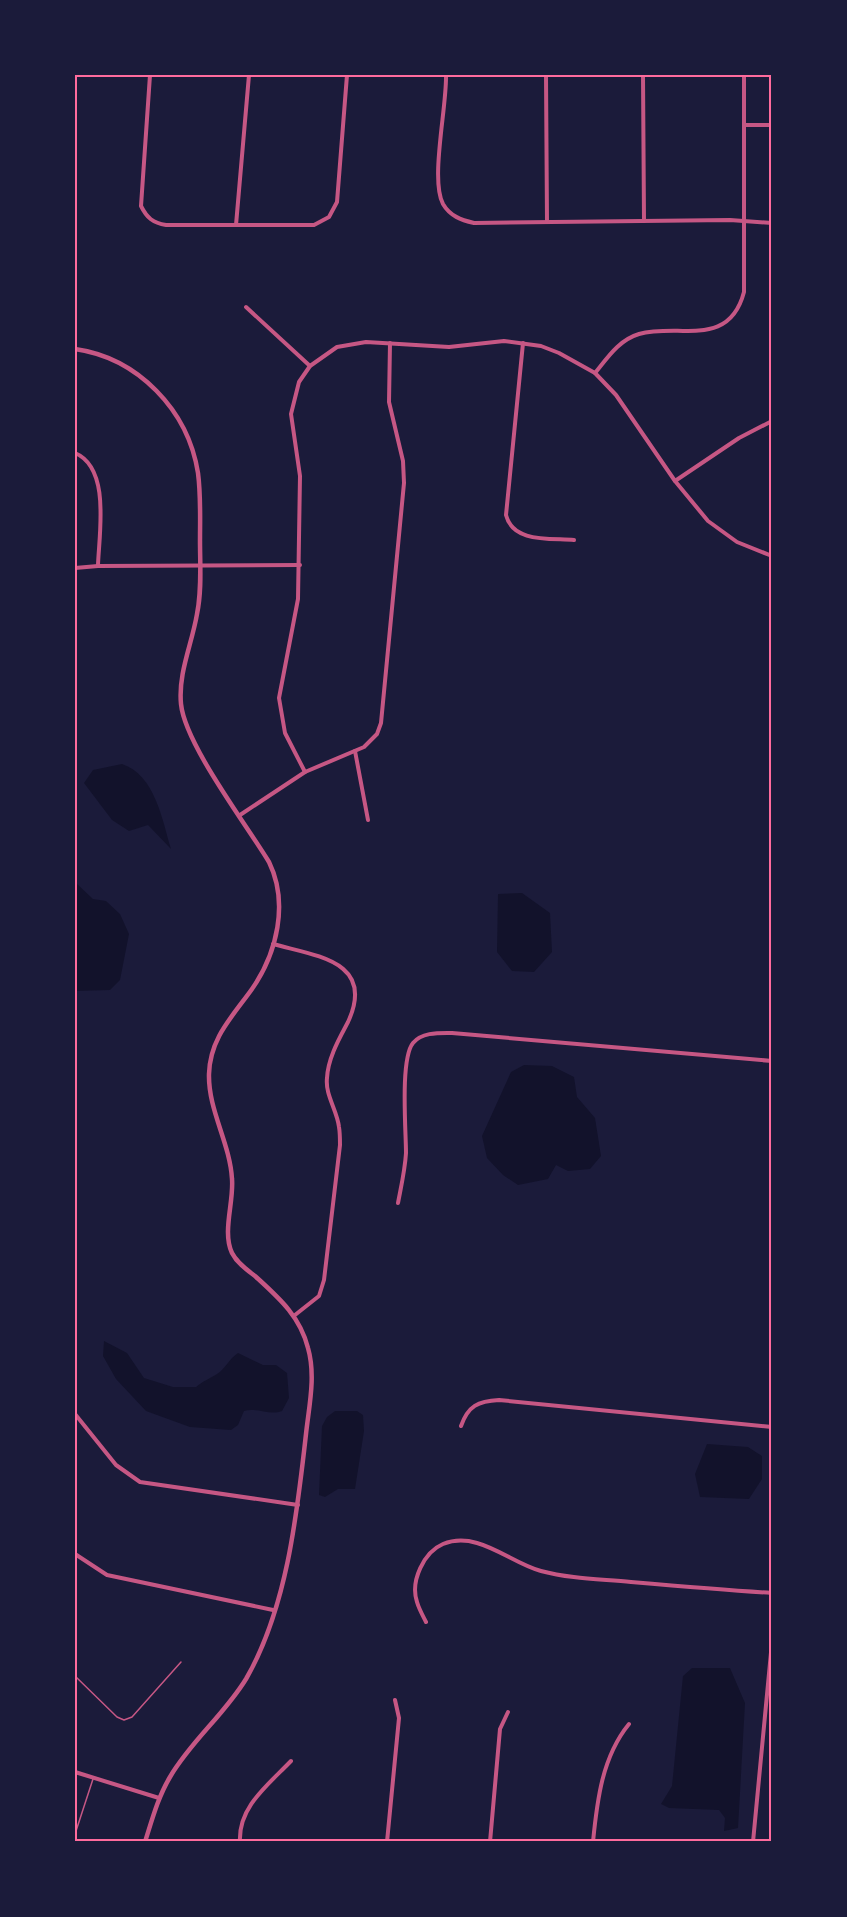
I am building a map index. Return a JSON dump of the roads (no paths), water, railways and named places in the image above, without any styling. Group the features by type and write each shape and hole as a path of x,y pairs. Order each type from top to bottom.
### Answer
{"street":[{"path":"150,75 140,194 141,206 146,217 155,223 166,225 314,225 329,217 336,202 347,75"},
{"path":"236,225 249,75"},
{"path":"446,75 438,178 439,193 450,214 474,223 644,221 772,223"},
{"path":"546,75 547,222"},
{"path":"643,75 644,221"},
{"path":"595,373 616,347 638,335 713,329 734,315 740,305 744,292 744,75"},
{"path":"744,125 772,125"},
{"path":"246,307 310,366"},
{"path":"304,772 285,733 279,698 280,681 295,619 300,565 300,476 291,414 299,382 310,366 324,355 350,343 449,347 489,342 523,343 559,352 595,373 616,395 675,481 708,521 737,542 772,556"},
{"path":"240,815 304,772 371,742 381,723 404,483 403,461 389,402 390,343"},
{"path":"523,343 506,515 509,526 514,532 574,540"},
{"path":"75,349 102,355 135,372 165,400 176,415 192,448 197,471 200,567 197,615 183,670 181,705 192,738 269,862 278,883 280,902 273,944 259,977 230,1016 215,1042 209,1072 209,1089 231,1163 233,1197 228,1232 232,1252 295,1315 309,1350 311,1374 298,1505 286,1568 267,1632 246,1678 219,1719 183,1757 159,1798 145,1842"},
{"path":"675,481 739,438 772,421"},
{"path":"75,453 87,462 98,482 100,497 98,566"},
{"path":"75,568 300,565"},
{"path":"355,751 368,820"},
{"path":"273,944 329,959 350,974 355,987 351,1014 333,1054 326,1080 339,1125 340,1145 324,1280 319,1296 295,1315"},
{"path":"398,1203 406,1153 405,1071 409,1051 414,1042 429,1034 452,1033 772,1061"},
{"path":"461,1426 471,1406 483,1401 499,1400 772,1426"},
{"path":"75,1414 116,1465 140,1482 298,1505"},
{"path":"426,1622 416,1600 424,1560 442,1545 453,1542 477,1543 491,1547 523,1566 570,1577 772,1593"},
{"path":"75,1554 107,1575 273,1610"},
{"path":"753,1842 772,1642"},
{"path":"387,1842 399,1718 395,1700"},
{"path":"490,1842 500,1729 508,1712"},
{"path":"593,1842 598,1790 620,1736 629,1724"},
{"path":"240,1842 243,1818 250,1804 291,1761"},
{"path":"75,1772 159,1798"}],"lane":[{"path":"75,1676 117,1717 124,1720 132,1717 181,1662"},
{"path":"75,1834 94,1778"}]}
